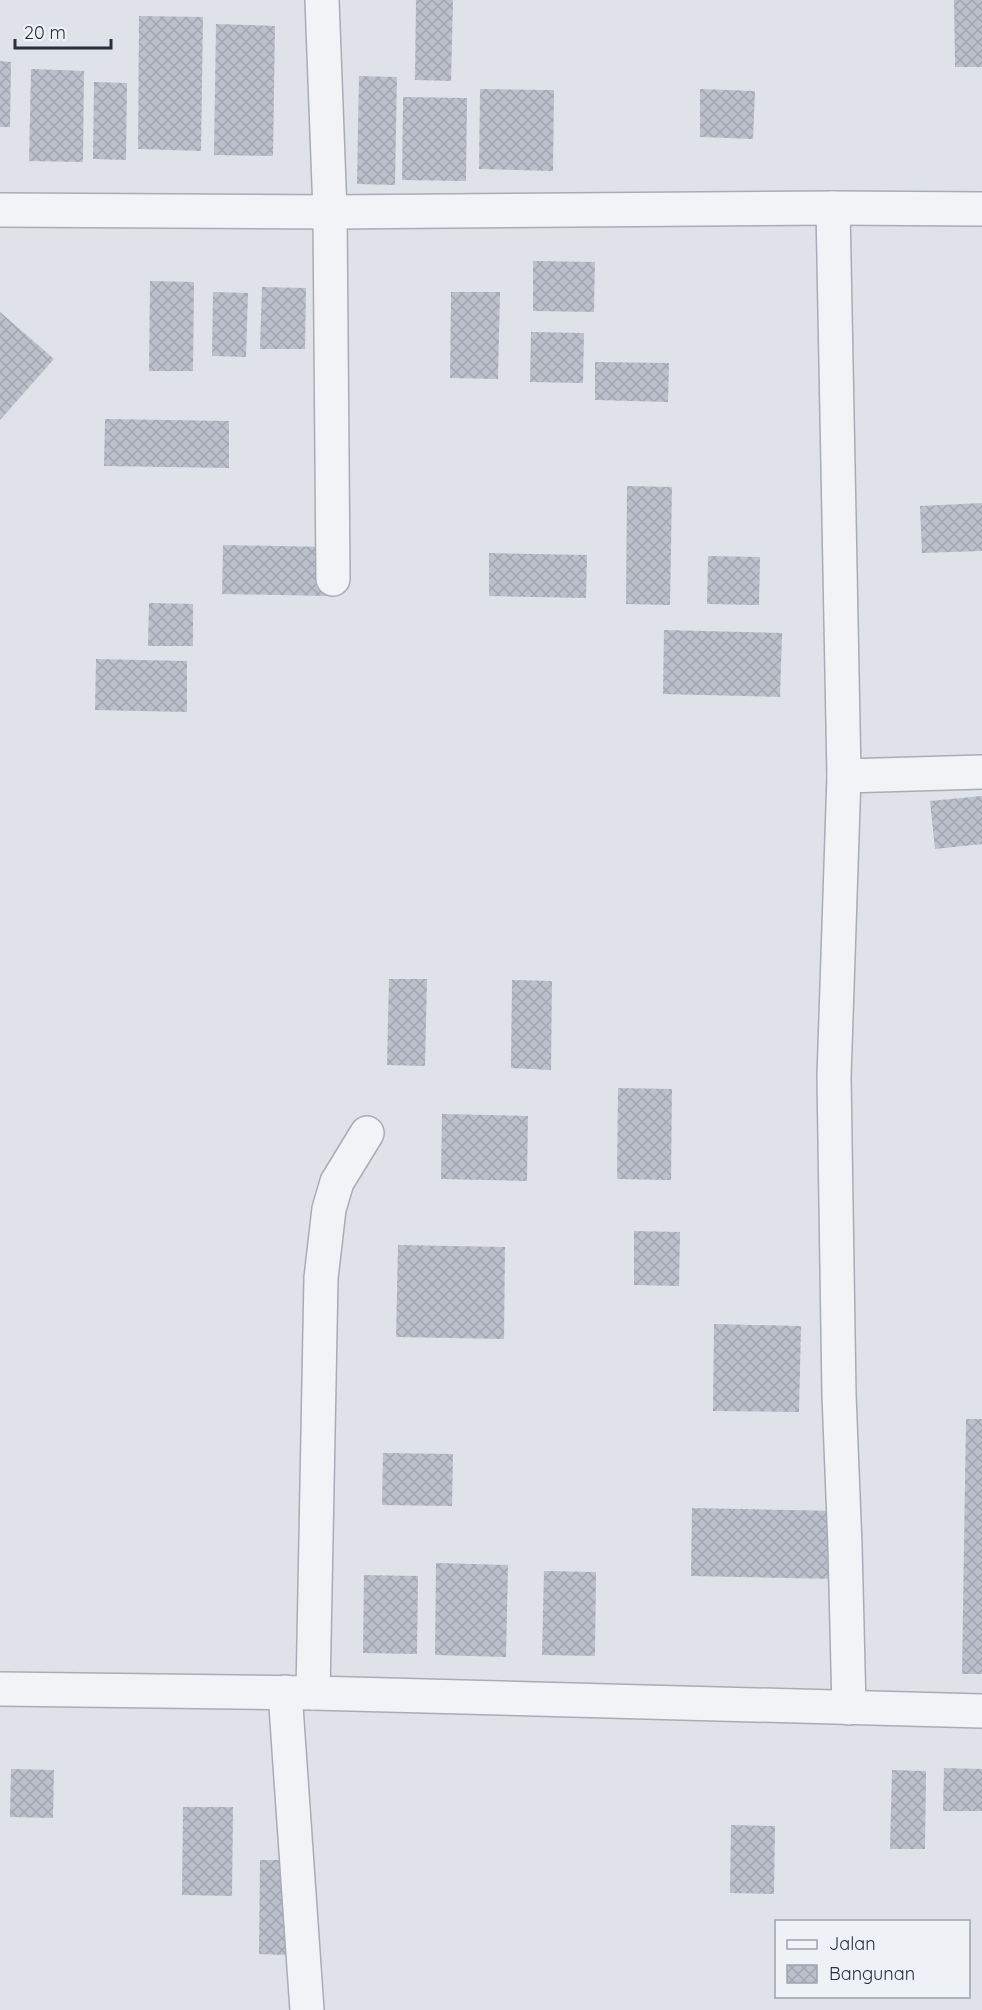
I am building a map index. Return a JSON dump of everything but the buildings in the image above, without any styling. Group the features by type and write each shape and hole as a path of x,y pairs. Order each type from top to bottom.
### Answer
{"street":[{"path":"322,0 330,212 333,579"},
{"path":"832,208 844,776 834,1077 839,1395 849,1708"},
{"path":"0,210 330,212 982,209"},
{"path":"844,776 982,772"},
{"path":"307,2010 299,1693 321,1278 329,1209 337,1182 367,1133"},
{"path":"0,1689 299,1693 982,1711"}]}
